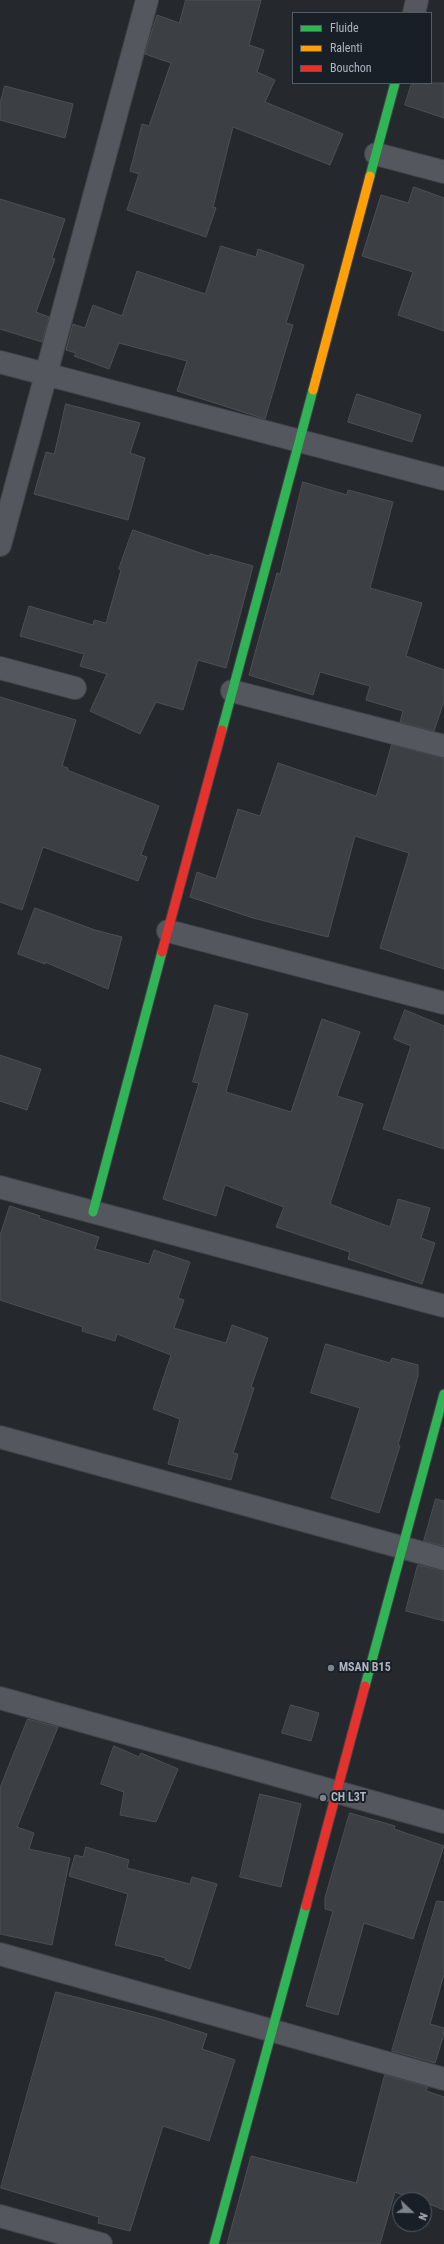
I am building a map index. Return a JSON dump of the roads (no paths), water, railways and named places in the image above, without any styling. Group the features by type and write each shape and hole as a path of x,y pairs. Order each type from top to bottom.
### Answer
{"street":[{"path":"0,545 147,0"},
{"path":"414,12 417,0"},
{"path":"93,1212 395,84"},
{"path":"376,154 444,172"},
{"path":"0,362 444,479"},
{"path":"0,668 75,688"},
{"path":"232,691 444,746"},
{"path":"168,931 444,1003"},
{"path":"0,1187 444,1306"},
{"path":"214,2244 444,1394"},
{"path":"0,1437 444,1559"},
{"path":"0,1698 444,1822"},
{"path":"0,1954 444,2078"},
{"path":"0,2216 101,2244"}],"place":[{"name":"MSAN B15","path":"331,1668"},
{"name":"CH L3T","path":"323,1798"}]}
